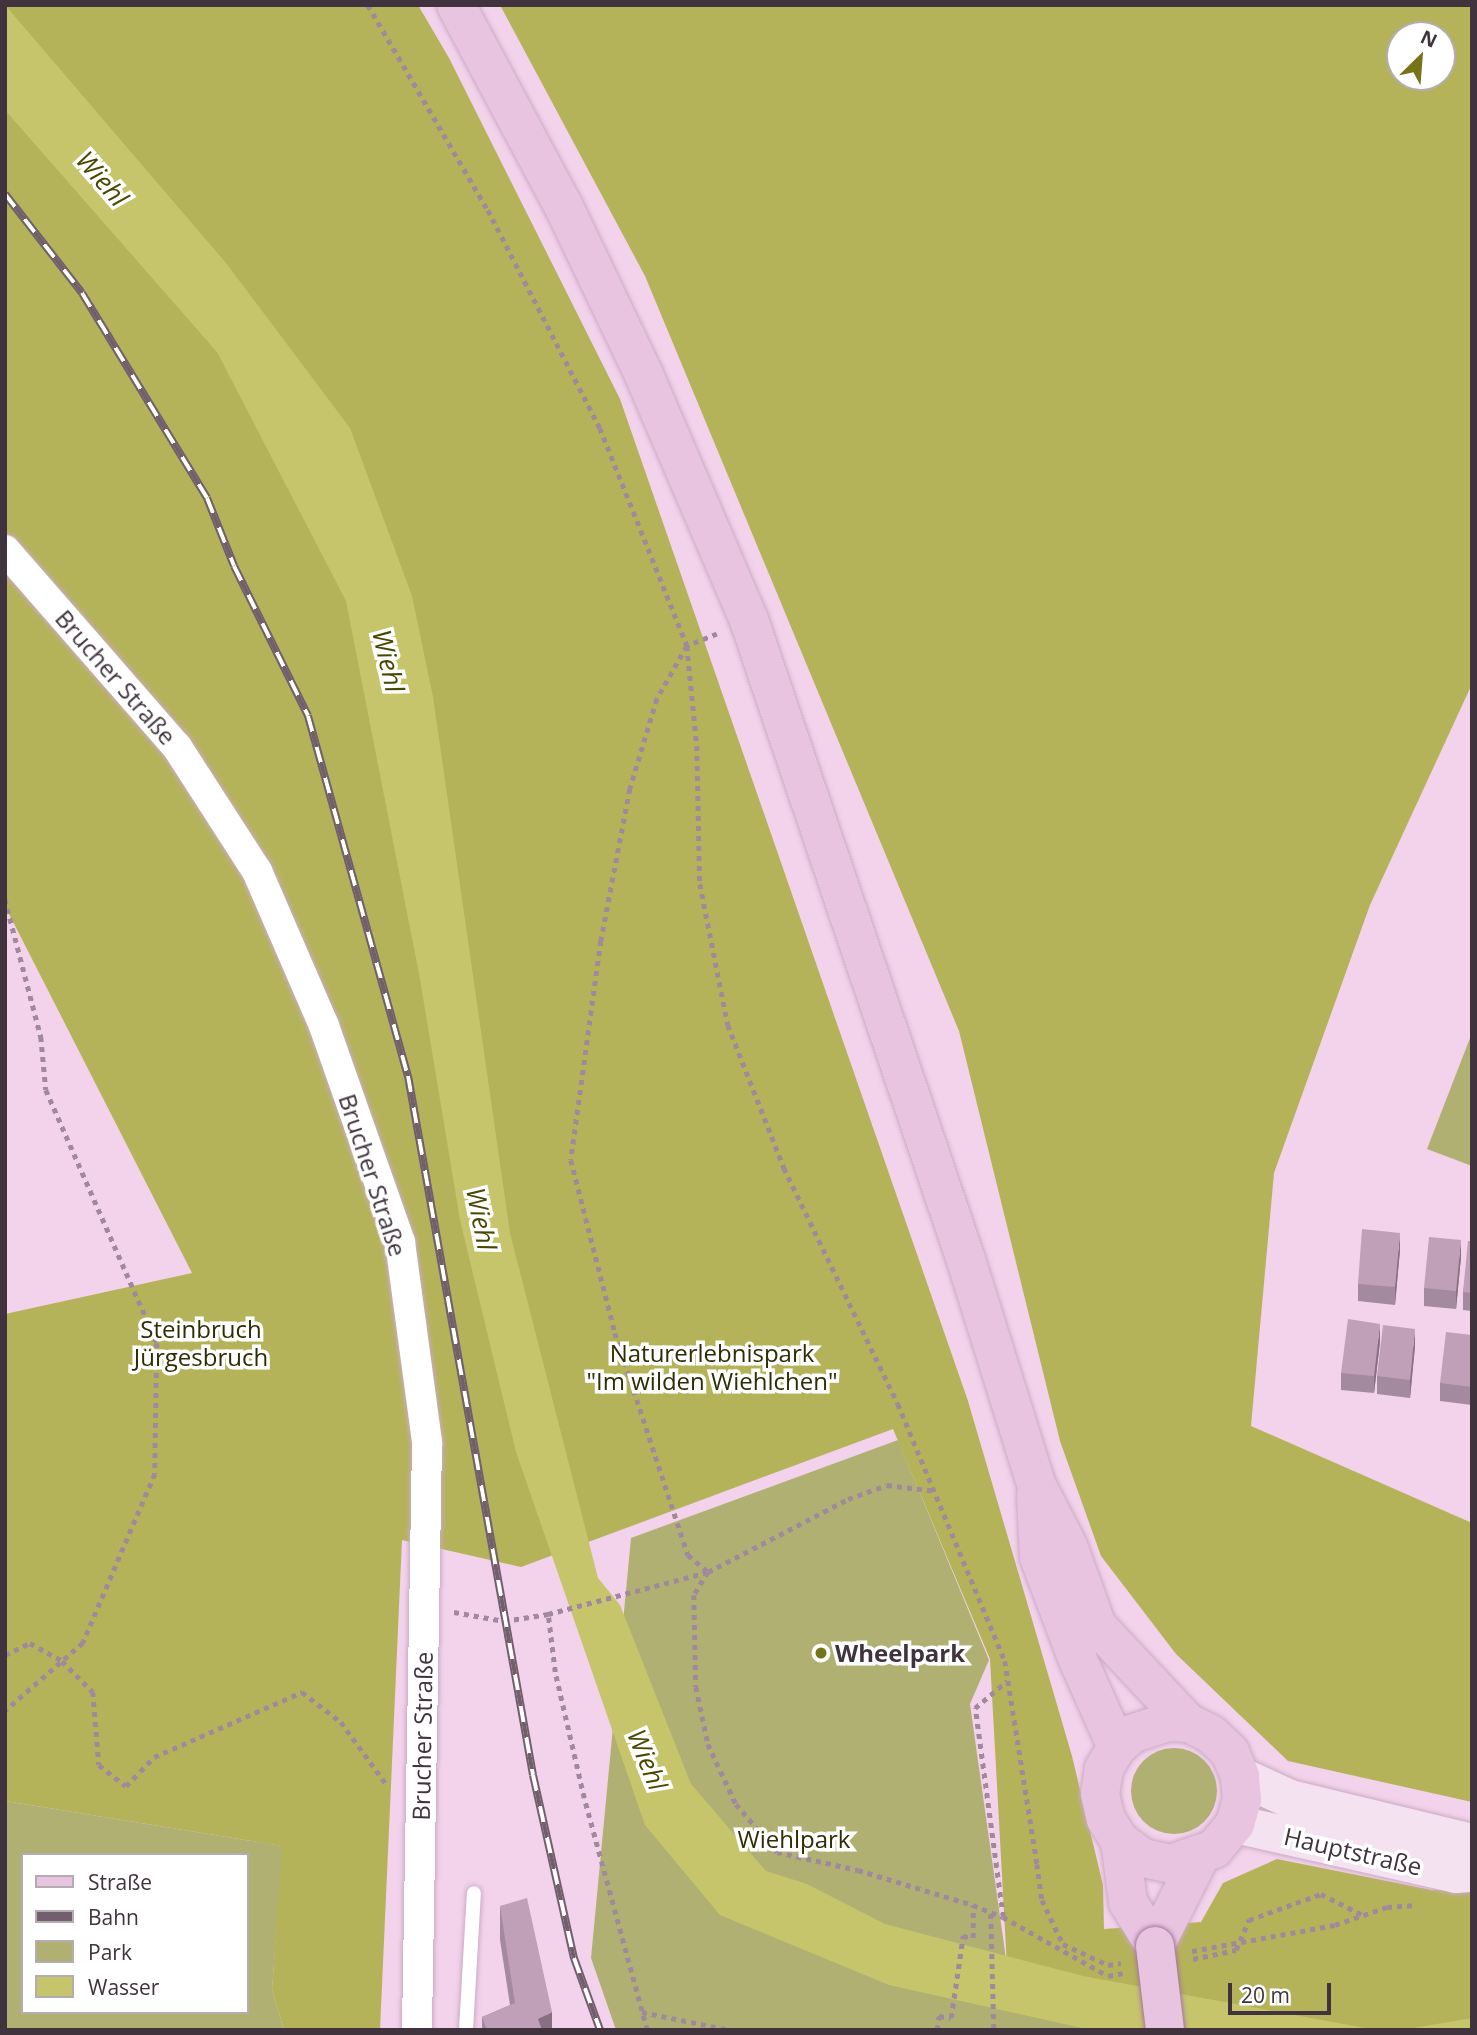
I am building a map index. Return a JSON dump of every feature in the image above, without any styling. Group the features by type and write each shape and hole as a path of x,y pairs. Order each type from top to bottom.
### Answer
{"main road":[{"path":"456,5 598,278 749,620 966,1260 1036,1484 1068,1546 1097,1626 1188,1723 1211,1734 1230,1752 1240,1776 1242,1800 1235,1824 1214,1850 1199,1858 1171,1864 1143,1857 1120,1841 1106,1819 1100,1794 1104,1769 1117,1746 1149,1725 1188,1723"},
{"path":"1036,1484 1039,1557 1078,1660 1117,1746"},
{"path":"1120,1841 1128,1902 1155,1946 1165,2030"},
{"path":"1155,1946 1199,1858"}],"street":[{"name":"Brucher Straße","path":"5,550 177,747 257,871 324,1026 400,1242 427,1443 417,2030"},
{"path":"1240,1776 1290,1799 1472,1843"},
{"name":"Hauptstraße","path":"1235,1824 1456,1874 1472,1873"}],"lane":[{"path":"466,2030 474,1893"}],"path":[{"path":"368,5 488,210 600,428 687,646 697,746 700,884 728,1025 784,1168 936,1491 1006,1661 1037,1864"},
{"path":"708,1572 688,1555 615,1333 571,1160 601,941 630,789 657,699 687,646 749,620"},
{"path":"5,899 41,1037 46,1090 157,1343 155,1474 83,1643 5,1711"},
{"path":"424,1619 459,1611 504,1621 563,1612 708,1572 887,1485 936,1491"},
{"path":"708,1572 694,1595 696,1687 708,1744 736,1804 777,1852 858,1870 973,1905 1003,1917 975,1708 1007,1681"},
{"path":"548,1614 555,1672 581,1786 647,2030"},
{"path":"5,1655 30,1643 62,1661 93,1692 99,1765 126,1786 154,1757 302,1692 341,1722 392,1792"},
{"path":"937,2030 939,2016 951,2018 962,1936 973,1938 973,1905"},
{"path":"1335,1924 1387,1907 1426,1905"},
{"path":"991,1914 994,2030"},
{"path":"642,2012 730,2030"}],"green space":[{"path":"5,5 418,5 449,58 620,399 968,1401 1072,1756 1103,1885 1104,1929 1201,1922 1223,1883 1277,1859 1432,1890 1472,1891 1472,2028 1319,2030 1007,1966 990,1659 893,1429 521,1567 402,1540 380,2030 284,2030 272,1990 282,1846 5,1801 5,1314 192,1273 5,906"},
{"path":"500,5 1472,5 1472,684 1370,905 1274,1173 1251,1426 1472,1523 1472,1802 1288,1761 1176,1654 1101,1556 1060,1441 959,1031 645,276"},
{"path":"1472,1033 1472,1166 1427,1149"},
{"name":"Wiehlpark","path":"898,1440 989,1660 970,1704 1007,1966 1319,2030 616,2030 591,1958 631,1538"},
{"path":"1174,1748 1190,1752 1204,1761 1213,1775 1217,1791 1213,1807 1204,1821 1190,1830 1174,1834 1158,1830 1144,1821 1135,1807 1131,1791 1135,1775 1144,1761 1158,1752"},
{"path":"5,1801 283,1846 272,1990 284,2030 5,2030"}],"water":[{"name":"Wiehl","path":"5,5 226,263 350,428 412,596 433,697 510,1233 598,1578 620,1605 691,1784 766,1871 807,1884 885,1924 1083,1976 1376,2030 1091,2030 889,1985 720,1915 645,1825 516,1452 460,1220 420,979 346,601 217,352 5,110"},
{"path":"1472,2018 1472,2030 1402,2030"}],"building":[{"path":"1362,1229 1400,1233 1395,1287 1358,1284"},
{"path":"1429,1237 1461,1240 1456,1291 1424,1288"},
{"path":"1468,1241 1472,1241 1472,1293 1463,1292"},
{"path":"1348,1319 1380,1324 1374,1376 1341,1373"},
{"path":"1383,1325 1415,1329 1410,1380 1377,1376"},
{"path":"1446,1332 1472,1335 1472,1387 1440,1383"},
{"path":"527,1898 552,2012 538,2019 542,2030 487,2030 482,2017 515,2003 500,1906"}],"railway":[{"path":"5,194 82,293 207,498 234,566 308,716 408,1076 533,1775 574,1958 600,2030"}],"place":[{"name":"Wheelpark","path":"821,1653"}],"park label":[{"name":"Steinbruch Jürgesbruch","path":"201,1343"},
{"name":"Naturerlebnispark \"Im wilden Wiehlchen\"","path":"712,1367"}]}
